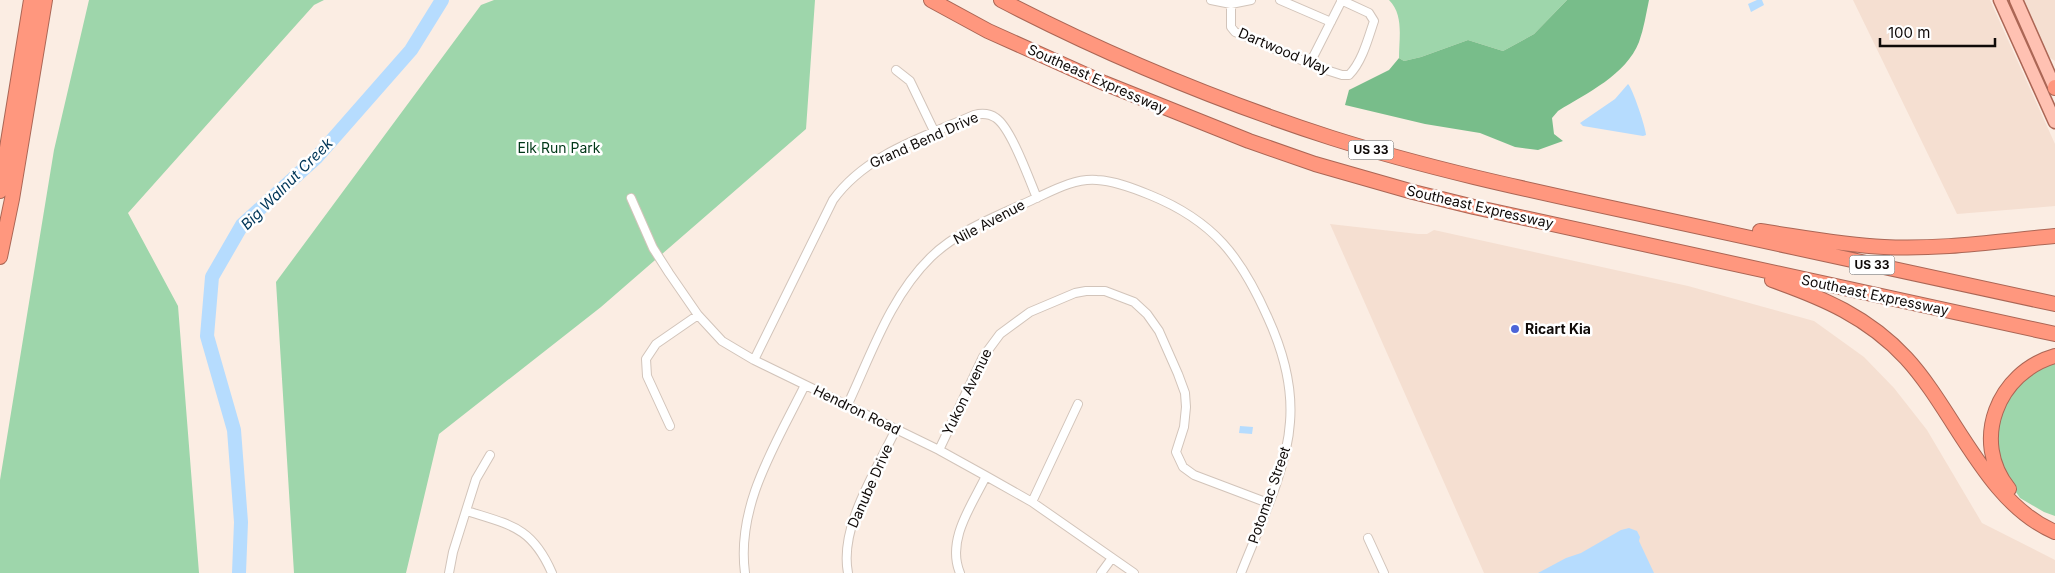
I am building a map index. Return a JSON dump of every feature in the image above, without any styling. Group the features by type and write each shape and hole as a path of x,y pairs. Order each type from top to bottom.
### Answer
{"highway":[{"path":"0,191 31,0"},
{"path":"0,257 12,199 45,0"},
{"path":"37,54 50,0"},
{"name":"Southeast Expressway","path":"931,0 988,31 1104,83 1193,120 1315,164 1474,207 2055,334"},
{"name":"Southeast Expressway","path":"1001,0 1154,73 1263,115 1334,139 1463,174 2055,304"},
{"path":"1689,224 1729,227 1826,242 1885,247 1928,246 2055,236"},
{"path":"1724,262 1825,299 1849,312 1886,339 1906,358 1932,391 2006,498 2031,519 2055,532"},
{"path":"2055,356 2032,366 2020,374 2008,386 1994,414 1991,439 1994,458 2007,486 2028,508 2055,524"}],"main road":[{"path":"2000,0 2055,122"},
{"path":"2016,0 2055,88"}],"street":[{"path":"1211,0 1231,4 1251,0"},
{"path":"1280,0 1331,22"},
{"path":"1310,63 1342,0"},
{"name":"Dartwood Way","path":"1231,4 1231,27 1235,32 1310,63 1342,75 1349,75 1353,71 1374,21 1369,13 1342,0"},
{"path":"896,70 910,81 934,133"},
{"name":"Grand Bend Drive","path":"754,360 821,220 838,192 853,175 869,163 979,114 994,116 1002,122 1007,131 1037,198"},
{"name":"Nile Avenue","path":"847,406 901,294 932,256 959,236 992,218 1063,186 1083,180 1095,180 1126,186 1158,198"},
{"name":"Hendron Road","path":"631,198 654,248 698,315 722,341 754,360 939,450 986,476 1032,502 1134,573"},
{"name":"Potomac Street","path":"1158,198 1195,218 1218,236 1232,252 1256,290 1278,339 1288,380 1291,406 1284,457 1241,573"},
{"name":"Yukon Avenue","path":"939,450 988,348 1008,326 1030,312 1075,293 1105,291 1134,302 1154,322 1184,389 1185,418 1176,452 1180,464 1194,475 1268,503"},
{"path":"670,426 647,376 646,359 656,344 698,315"},
{"path":"745,573 743,557 746,526 754,491 805,385"},
{"path":"1032,502 1078,404"},
{"name":"Danube Drive","path":"848,573 846,550 853,519 896,429"},
{"path":"449,573 453,552 476,479 490,455"},
{"path":"960,573 955,555 957,538 986,476"},
{"path":"466,511 522,531 541,551 552,573"},
{"path":"1368,538 1384,573"},
{"path":"1101,573 1112,558"}],"shaded area":[{"path":"1853,0 1990,0 2055,144 2055,206 1957,214"},
{"path":"2023,0 2055,0 2055,61 2047,56"},
{"path":"1330,224 1418,234 1427,234 1434,230 1688,286 1814,321 1864,357 1894,388 1927,430 1982,523 2055,560 2055,573 1484,573"}],"green space":[{"path":"89,0 324,0 314,5 128,213 178,306 199,573 0,573 0,480 54,150"},
{"name":"Elk Run Park","path":"494,0 815,0 806,129 601,307 439,434 406,573 294,573 276,282 481,5"},
{"path":"1389,0 1567,0 1534,34 1503,51 1468,40 1404,61 1399,58 1399,19 1394,6"},
{"path":"1567,0 1649,0 1639,42 1625,64 1615,74 1558,111 1552,118 1554,134 1563,141 1538,150 1515,147 1480,133 1425,124 1345,105 1349,90 1389,70 1399,58 1404,61 1421,57 1468,40 1503,51 1534,34"},
{"path":"2055,362 2055,516 2020,498 2004,474 1996,447 1996,423 2008,395 2030,371"}],"water":[{"path":"1762,0 1764,5 1751,12 1748,4"},
{"path":"1628,84 1644,124 1646,135 1583,126 1580,123 1615,99"},
{"path":"1240,426 1253,427 1252,434 1239,433"},
{"path":"1629,528 1637,531 1640,537 1639,541 1654,573 1538,573 1566,558 1581,553 1621,530"}],"waterway":[{"name":"Big Walnut Creek","path":"239,573 241,522 234,430 207,336 212,277 242,225 317,157 411,50 442,0"}],"place":[{"name":"Ricart Kia","path":"1515,329"}]}
